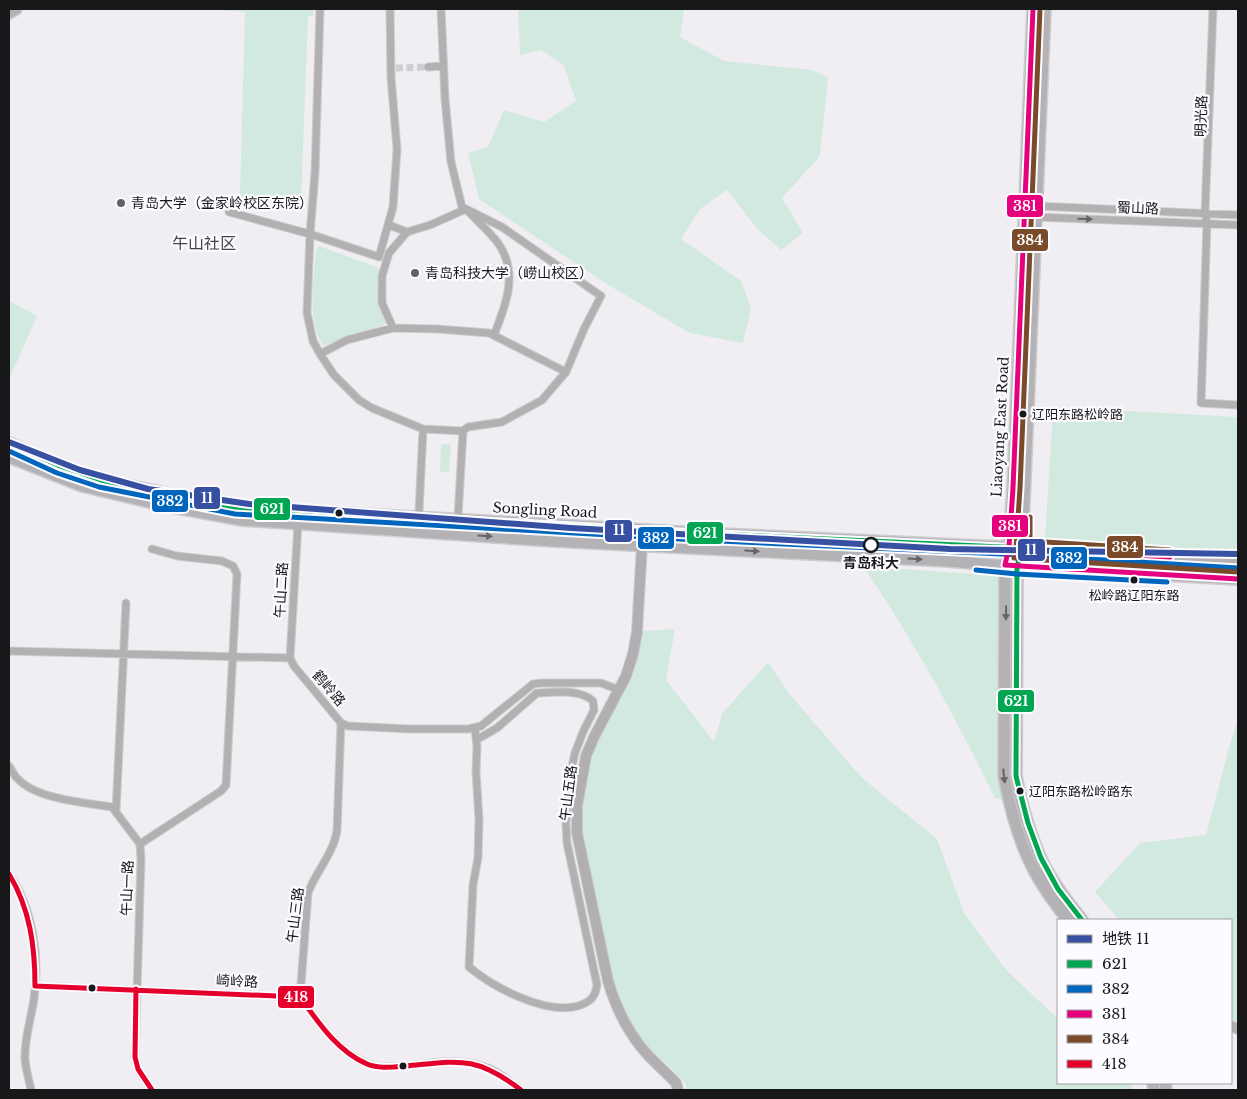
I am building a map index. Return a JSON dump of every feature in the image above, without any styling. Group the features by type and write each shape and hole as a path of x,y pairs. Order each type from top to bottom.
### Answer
{"main road":[{"path":"9,13 16,9"},
{"name":"Liaoyang East Road","path":"1033,9 1009,547 1005,565 1004,776 1009,802 1035,872 1067,919"},
{"name":"Liaoyang East Road","path":"1045,9 1022,548 1018,567 1016,776 1021,801 1046,869 1081,919"},
{"name":"Songling Road","path":"9,443 60,466 101,480 235,507 698,533 1009,547 1238,561"},
{"path":"9,457 82,486 162,505 242,520 1018,567 1238,578"}],"street":[{"path":"320,9 315,173 310,234 307,313 313,341 334,375 359,400 372,408 423,429 463,431 468,427 502,422 542,400 566,372 584,329 601,296 502,227 466,209"},
{"path":"229,212 310,234 379,257 393,207 397,149 390,9"},
{"path":"441,9 443,66 451,162 462,207 498,244 505,258 510,278 505,307 494,336"},
{"name":"明光路","path":"1213,9 1201,403 1238,405"},
{"name":"明光路","path":"1207,213 1218,9"},
{"path":"428,67 443,66"},
{"path":"393,328 382,303 382,276 390,253 407,232 430,225 466,209"},
{"name":"蜀山路","path":"1036,212 1207,213 1238,215"},
{"name":"蜀山路","path":"1036,212 1238,225"},
{"path":"389,224 407,232"},
{"path":"320,354 347,340 393,328 437,329 489,333 566,372"},
{"path":"418,532 423,429"},
{"path":"456,534 463,431"},
{"name":"午山二路","path":"290,658 298,524"},
{"name":"午山五路","path":"642,545 637,632 633,654 626,676 586,756 577,806 578,833 608,981 615,1004 629,1030 642,1048 676,1084 678,1090"},
{"path":"140,844 221,791 226,785 237,574 233,566 222,561 177,556 152,549"},
{"path":"116,812 126,603"},
{"path":"9,651 290,658"},
{"name":"鹤岭路","path":"290,658 294,666 341,723 348,726 468,730 481,726 533,684 601,683 619,690"},
{"path":"475,728 479,802 478,858 473,885 469,967 481,977 507,991 537,1003 558,1008 572,1008 588,1003 595,995 596,985 567,843 566,807 568,784 575,753 594,710 593,701 588,696 581,694 537,693 496,728 476,740"},
{"name":"午山三路","path":"300,997 308,893 311,883 336,841 341,723"},
{"path":"9,766 19,780 43,794 66,800 112,806 116,812"},
{"name":"午山一路","path":"116,812 140,844 142,860 135,1057 138,1069 152,1090"},
{"path":"9,874 16,884 28,913 34,950 35,986 26,1041 25,1060 31,1090"},
{"name":"崎岭路","path":"35,986 300,997"},
{"path":"300,997 323,1029 346,1052 370,1065 396,1067 437,1062 473,1063 496,1072 521,1090"}],"green space":[{"path":"204,9 313,9 313,16 308,16 301,201 279,201 279,198 240,197 245,12"},
{"path":"518,9 684,9 680,37 724,61 812,70 828,77 820,156 782,198 803,233 781,250 759,231 727,190 700,209 681,239 741,281 751,308 743,343 690,333 610,286 479,199 468,153 488,147 504,110 544,122 576,101 564,66 541,50 520,55"},
{"path":"319,246 379,268 378,296 386,324 323,346 314,323 312,299 316,249"},
{"path":"9,301 37,316 11,375 9,373"},
{"path":"1053,407 1238,417 1238,551 1045,541"},
{"path":"441,444 451,445 449,472 440,472"},
{"path":"863,566 1000,576 998,696 1003,800 995,798 933,679"},
{"path":"675,629 666,680 714,742 722,714 768,662 791,696 862,778 937,839 964,913 1006,970 1057,1016 1057,1084 1131,1084 1133,1090 686,1090 686,1084 644,1044 622,1010 610,975 581,833 581,805 587,766 642,631"},
{"path":"1238,719 1238,1026 1232,1023 1232,919 1118,919 1095,892 1140,843 1206,835"}],"tunnel":[{"path":"396,68 428,67"}],"metro line":[{"name":"11","path":"9,442 80,470 148,489 249,504 571,528 950,549 1238,554"}],"transit line":[{"name":"381","path":"1033,9 1013,488 1009,547 1005,565 1238,579"},
{"name":"384","path":"1040,9 1020,488 1014,558 1238,572"},
{"name":"621","path":"9,443 60,466 101,480 235,507 697,533 1022,548 1017,567 1016,776 1028,823 1041,858 1058,889 1081,919"},
{"name":"382","path":"9,451 57,473 99,487 235,514 1238,568"},
{"name":"381","path":"1023,517 1022,548 1170,557"},
{"name":"384","path":"1030,517 1030,541 1170,550"},
{"name":"382","path":"976,570 1167,582"},
{"name":"418","path":"9,874 22,901 30,928 35,986"},
{"name":"418","path":"35,986 300,997 337,1044 346,1052 367,1064 376,1067 386,1067 454,1062 466,1063 491,1071 521,1090"},
{"name":"418","path":"136,989 135,1057 138,1069 152,1090"}],"place":[{"name":"青岛大学（金家岭校区东院）","path":"121,203"},
{"name":"青岛科技大学（崂山校区）","path":"415,273"},
{"name":"辽阳东路松岭路","path":"1023,414"},
{"name":"青岛科大","path":"871,545"},
{"name":"松岭路辽阳东路","path":"1134,580"},
{"name":"辽阳东路松岭路东","path":"1020,791"}],"district":[{"name":"午山社区","path":"204,243"}]}
